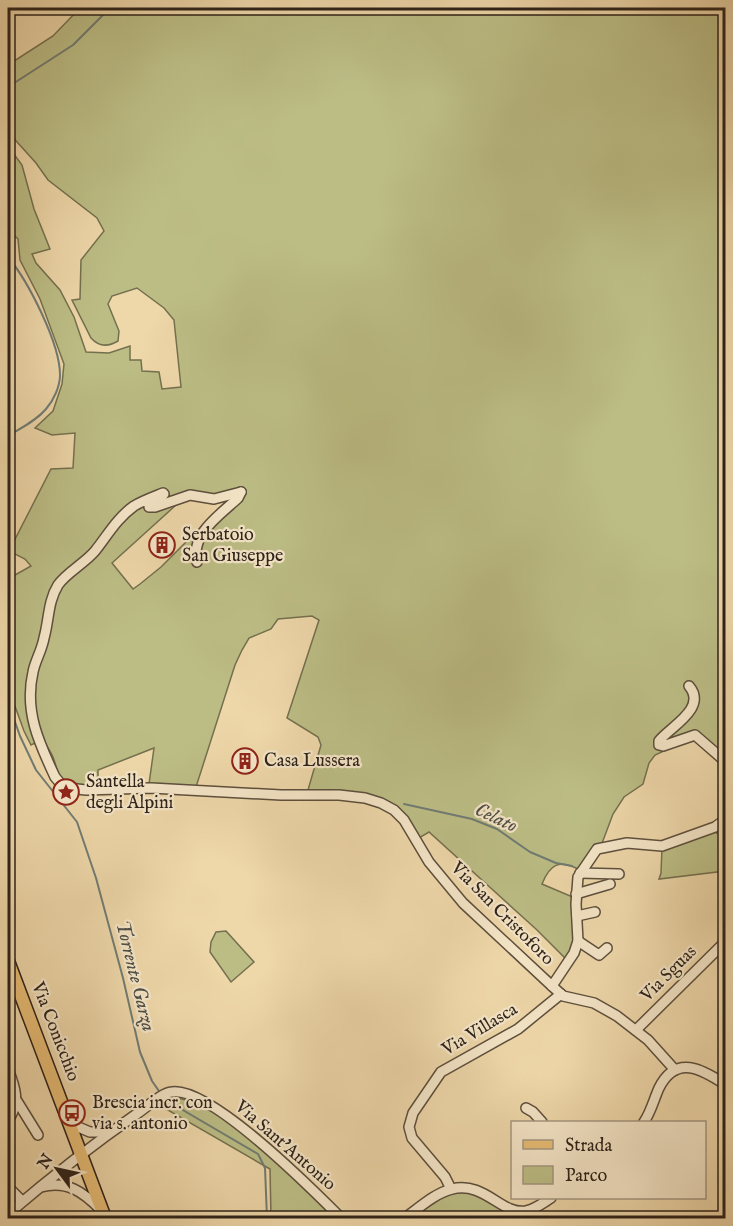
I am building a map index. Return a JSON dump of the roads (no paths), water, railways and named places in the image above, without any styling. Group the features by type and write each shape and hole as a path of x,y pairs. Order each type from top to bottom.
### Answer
{"main road":[{"name":"Via Conicchio","path":"8,961 104,1215"}],"street":[{"name":"Via San Cristoforo","path":"197,562 195,554 207,526 238,498 241,492 214,498 190,495 156,507 149,507 164,495 164,492 134,506 118,520 94,552 59,583 51,597 44,639 33,672 30,710 38,741 60,783 68,788 86,790 151,788 281,795 339,795 381,803 404,819 429,862 463,903 552,986 561,994 599,1004 617,1016 636,1030 675,1070"},
{"path":"689,686 695,700 692,707 674,728 664,734 658,741 659,745 663,746 695,735 726,762"},
{"path":"552,986 574,953 578,941 576,894 580,873 597,849 627,843 662,846 715,827 726,819"},
{"path":"580,873 619,874"},
{"path":"576,894 610,884"},
{"path":"577,916 595,912"},
{"path":"578,941 599,955 607,948"},
{"name":"Via Sguas","path":"636,1030 726,941"},
{"name":"Via Villasca","path":"450,1189 445,1177 413,1142 409,1126 411,1116 441,1072 518,1029 561,994"},
{"path":"644,1121 660,1087 668,1075 675,1070 692,1068 721,1083 726,1073"},
{"path":"8,1069 15,1089 16,1101 8,1120"},
{"name":"Via Sant'Antonio","path":"10,1211 81,1153 170,1092 186,1094 199,1099 239,1124 341,1218"},
{"path":"16,1101 38,1135"},
{"path":"529,1108 541,1121"},
{"path":"71,1124 90,1132 111,1132"},
{"path":"36,1189 53,1185 70,1186 85,1194 104,1215"},
{"path":"8,1187 22,1201"},
{"path":"405,1218 438,1194 450,1189 478,1190 517,1211 536,1208 548,1199"},
{"path":"10,1211 18,1218"}],"waterway":[{"name":"Torrente Garza","path":"8,87 73,45 110,8"},
{"name":"Torrente Garza","path":"8,257 25,281 42,313 55,346 60,375 56,393 46,409 33,421 8,436"},
{"name":"Torrente Garza","path":"8,702 20,736 36,770 77,822 96,878 140,1052 152,1081 161,1094"},
{"name":"Celato","path":"404,804 472,819 497,829 530,852 556,863 572,866"},
{"name":"Torrente Garza","path":"164,1099 258,1154 265,1168 267,1218"}],"place":[{"name":"Serbatoio San Giuseppe","path":"162,545"},
{"name":"Casa Lussera","path":"245,761"},
{"name":"Santella degli Alpini","path":"66,792"},
{"name":"Brescia incr. con via s. antonio","path":"72,1113"}]}
